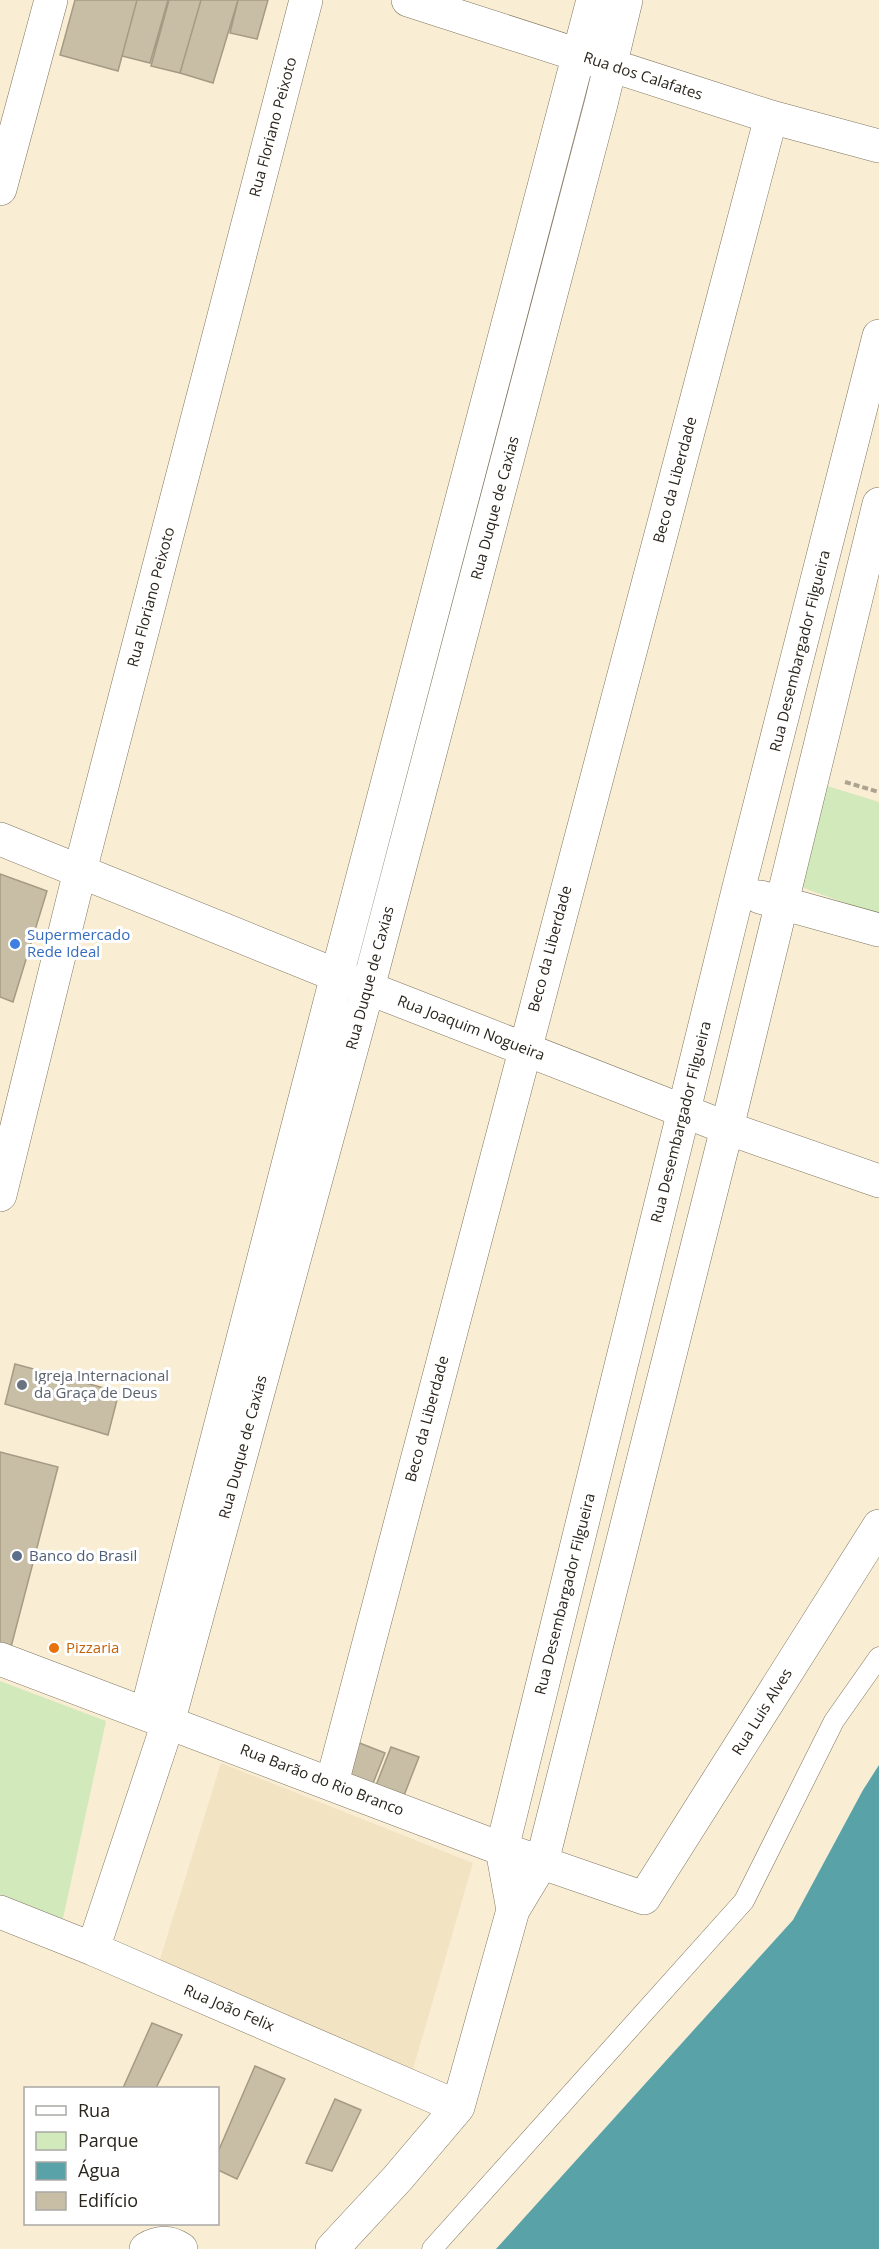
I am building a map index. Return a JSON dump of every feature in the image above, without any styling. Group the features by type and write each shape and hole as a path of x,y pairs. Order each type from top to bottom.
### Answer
{"street":[{"path":"0,189 51,0"},
{"name":"Rua Floriano Peixoto","path":"0,1195 80,871 306,0"},
{"name":"Rua dos Calafates","path":"408,0 771,117 879,146"},
{"name":"Rua Duque de Caxias","path":"157,1719 337,975 593,0"},
{"name":"Rua Duque de Caxias","path":"93,1949 368,988 626,0"},
{"name":"Beco da Liberdade","path":"332,1783 771,117"},
{"name":"Rua Desembargador Filgueira","path":"513,1910 502,1849 683,1111 879,336"},
{"name":"Rua Desembargador Filgueira","path":"458,2107 513,1910 542,1862 727,1128 879,504"},
{"path":"772,761 814,772"},
{"name":"Rua Joaquim Nogueira","path":"0,839 368,988 683,1111 879,1181"},
{"path":"738,891 879,930"},
{"name":"Rua Luis Alves","path":"644,1898 879,1526"},
{"name":"Rua Barão do Rio Branco","path":"0,1659 502,1849 644,1898"},
{"name":"Rua João Felix","path":"0,1912 93,1949 458,2107"},
{"path":"332,2249 397,2179 458,2107"}],"lane":[{"path":"432,2249 744,1901 834,1721 879,1657"}],"shaded area":[{"path":"221,1763 473,1863 411,2076 157,1969"}],"green space":[{"path":"824,785 879,802 879,915 798,886"},
{"path":"0,1681 106,1721 62,1923 0,1898"}],"water":[{"path":"879,1765 879,2249 496,2249 793,1920 863,1790"}],"building":[{"path":"75,0 137,0 118,71 60,55"},
{"path":"137,0 168,0 150,63 122,56"},
{"path":"169,0 201,0 180,73 151,66"},
{"path":"201,0 238,0 213,83 180,73"},
{"path":"238,0 268,0 257,39 230,33"},
{"name":"Supermercado Rede Ideal","path":"0,874 47,891 13,1002 0,997"},
{"path":"15,1364 119,1392 108,1435 5,1404"},
{"name":"Banco do Brasil","path":"0,1452 58,1467 10,1651 0,1646"},
{"path":"357,1742 385,1753 370,1791 342,1780"},
{"path":"391,1747 419,1757 401,1803 373,1793"},
{"path":"152,2023 182,2035 156,2087 123,2087"},
{"path":"255,2066 285,2079 237,2179 219,2170 219,2150"},
{"path":"335,2099 361,2110 332,2171 306,2163"}],"place":[{"name":"Supermercado Rede Ideal","path":"15,944"},
{"name":"Igreja Internacional da Graça de Deus","path":"22,1385"},
{"name":"Banco do Brasil","path":"17,1556"},
{"name":"Pizzaria","path":"54,1648"}]}
